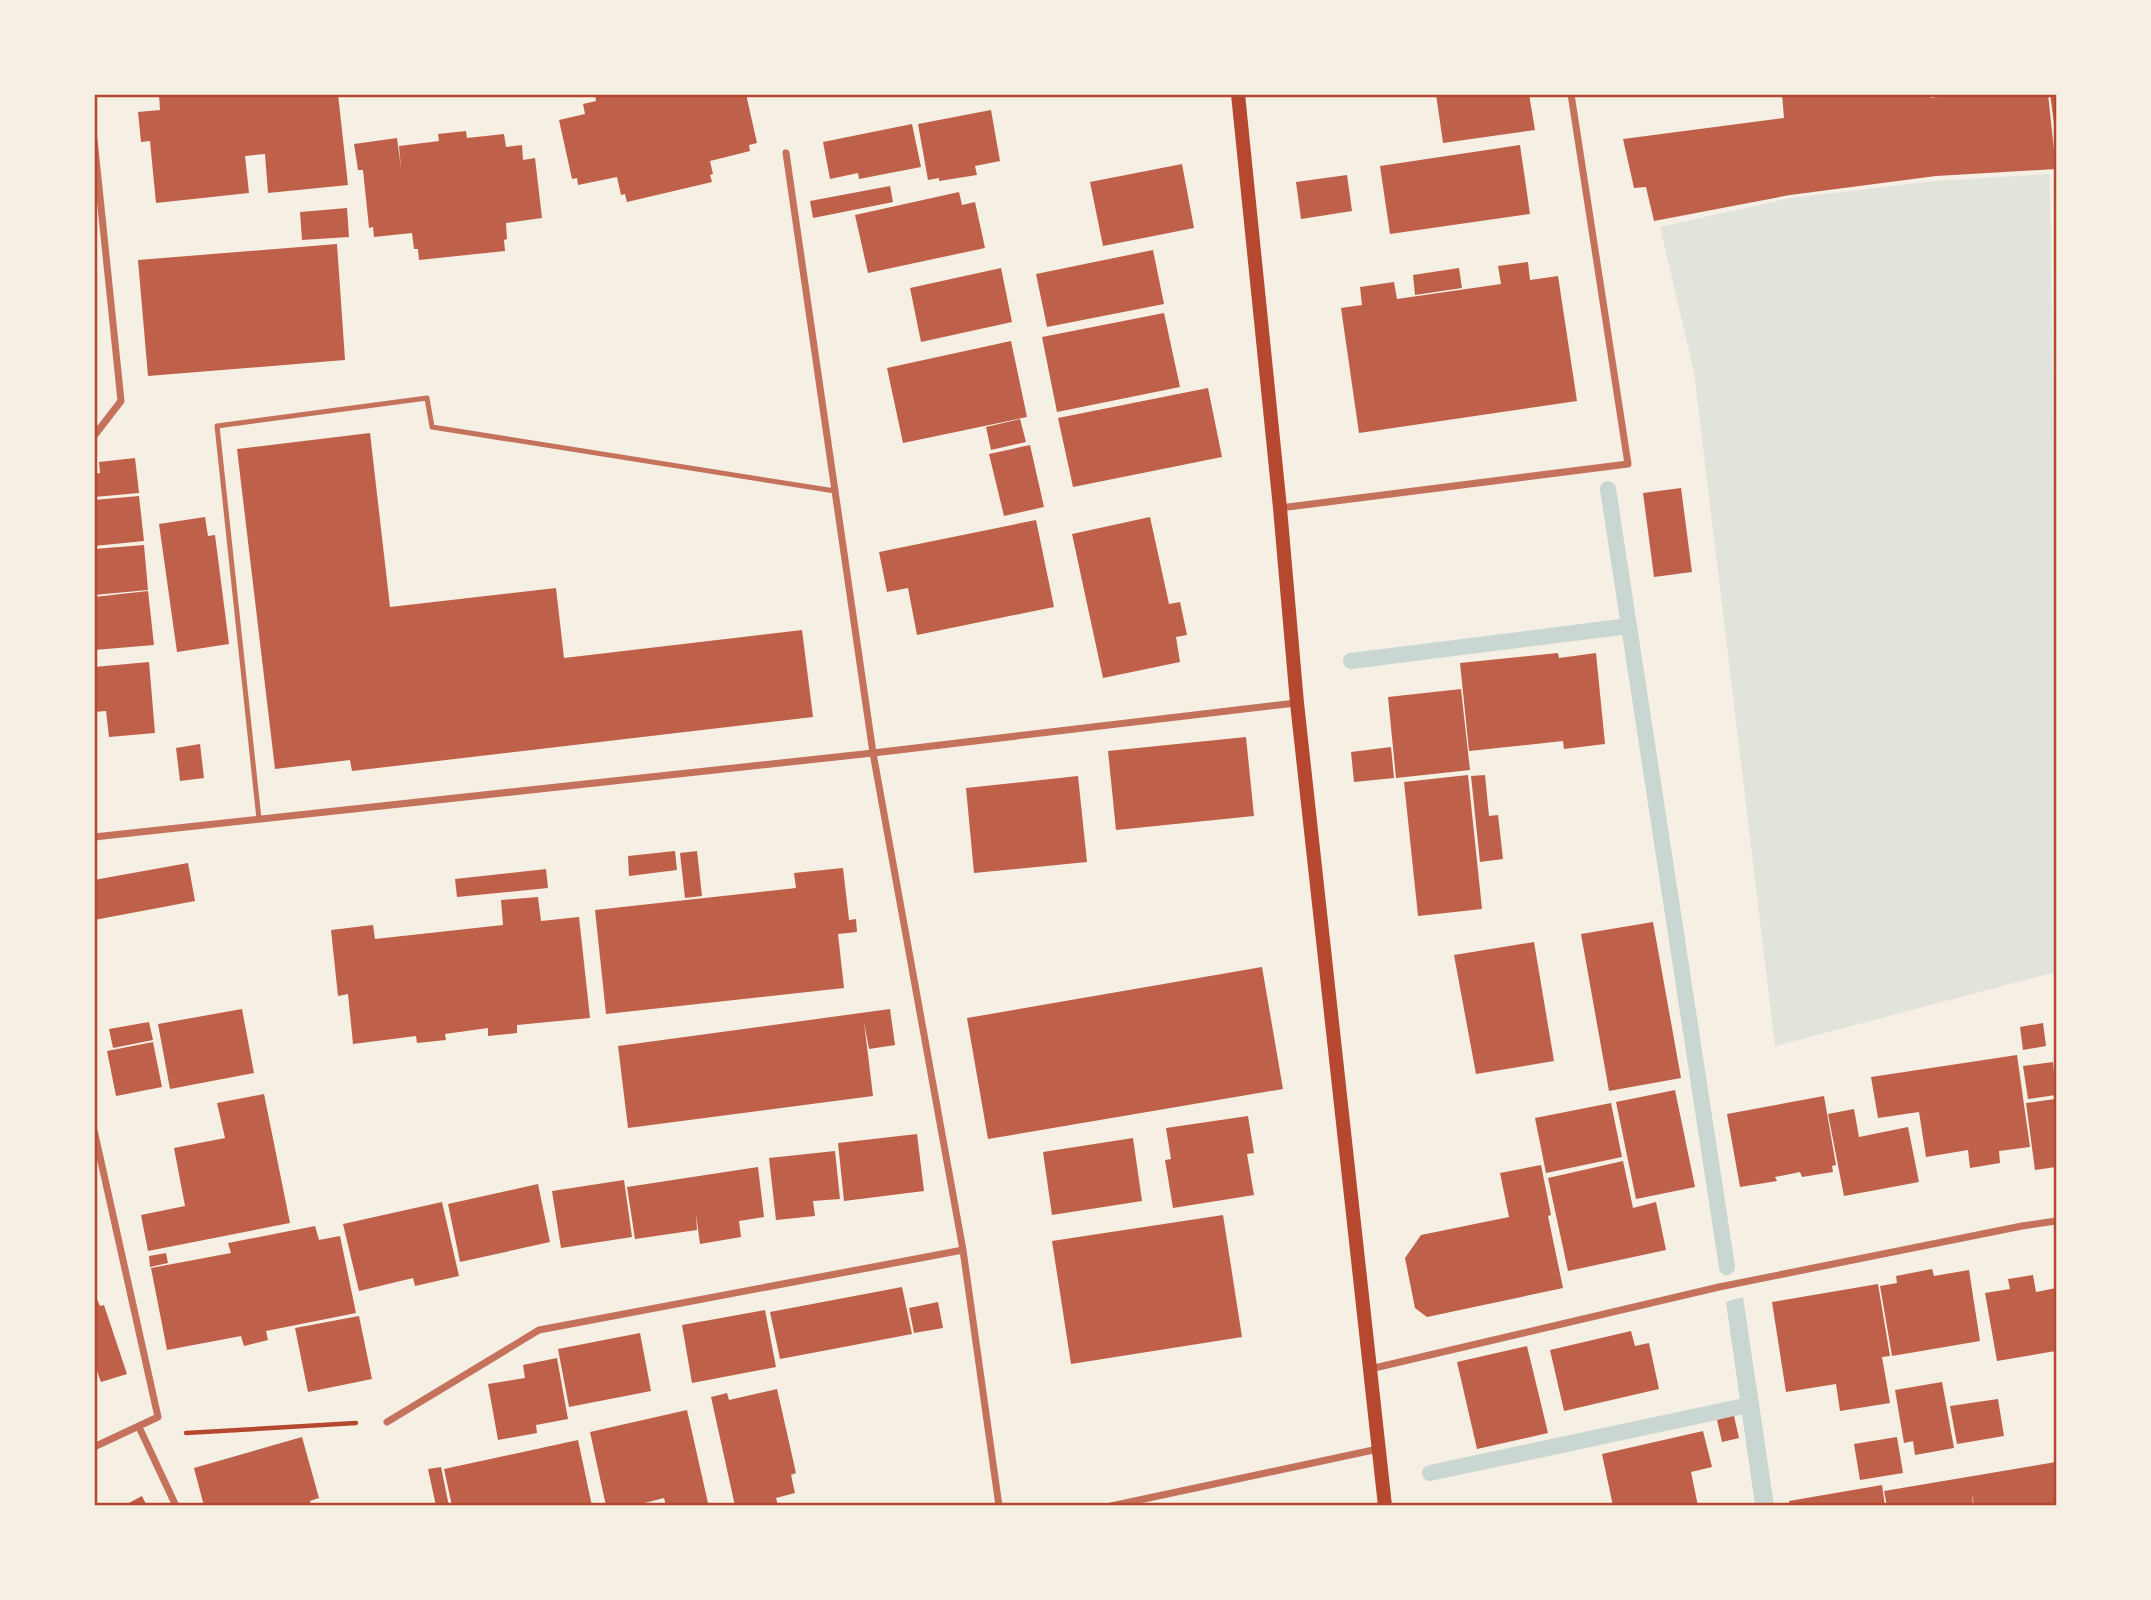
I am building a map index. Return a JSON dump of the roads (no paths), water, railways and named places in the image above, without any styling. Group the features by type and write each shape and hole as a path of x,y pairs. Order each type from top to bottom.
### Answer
{"main road":[{"path":"1238,94 1297,703 1385,1506"}],"street":[{"path":"1280,508 1628,464 1571,94"},
{"path":"94,139 121,401 94,436"},
{"path":"786,153 873,753 963,1250 999,1506"},
{"path":"94,837 873,753 1297,703"},
{"path":"94,1130 158,1417 94,1447"},
{"path":"1369,1369 1719,1287 2056,1221"},
{"path":"387,1422 540,1331 963,1250"},
{"path":"139,1427 176,1506"},
{"path":"1111,1506 1378,1449"}],"lane":[{"path":"259,819 217,426 427,398 432,427 835,491"}],"waterway":[{"path":"1608,489 1727,1267"},
{"path":"1351,661 1629,626"},
{"path":"1430,1473 1749,1405"}]}
